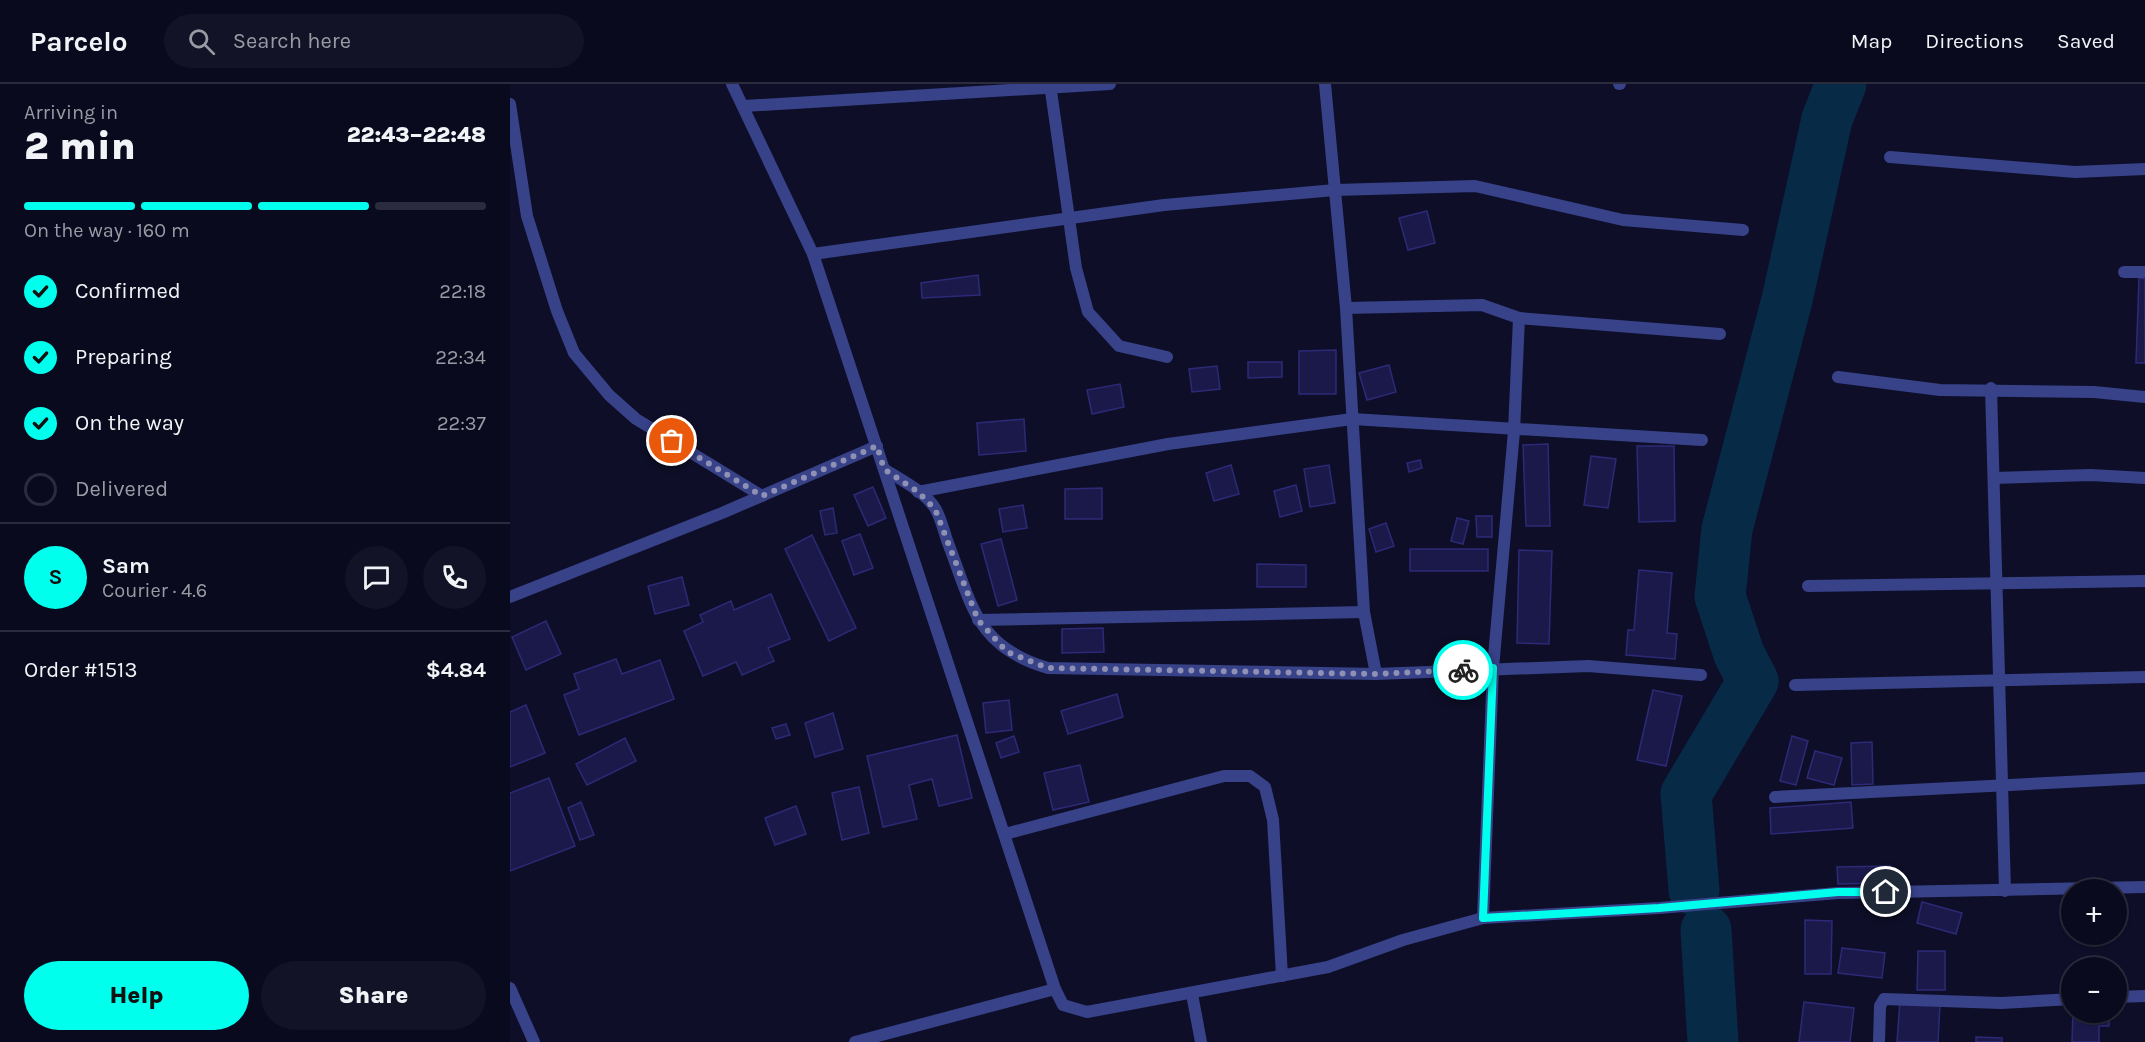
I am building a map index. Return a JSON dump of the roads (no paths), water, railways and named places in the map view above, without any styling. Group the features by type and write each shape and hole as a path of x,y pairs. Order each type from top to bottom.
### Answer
{"street":[{"path":"732,84 813,254 1055,989 1063,1005 1087,1012 1328,967 1403,940 1483,918 1659,908 1838,892 2145,887"},
{"path":"744,106 1110,84"},
{"path":"1325,84 1346,308 1364,612 1376,674"},
{"path":"1050,86 1076,268 1089,312 1119,346 1167,357"},
{"path":"510,104 514,157 527,216 557,311 574,353 609,395 636,419 762,496"},
{"path":"1890,157 2075,172 2145,169"},
{"path":"813,254 1164,205 1335,190 1475,186 1623,220 1743,230"},
{"path":"2124,272 2145,272"},
{"path":"1346,308 1482,304 1519,318 1720,334"},
{"path":"1483,918 1493,668 1514,431 1519,318"},
{"path":"1838,377 1940,390 1991,388 2094,392 2145,397"},
{"path":"1991,388 2005,891"},
{"path":"918,492 1168,444 1352,419 1514,431 1702,440"},
{"path":"510,597 762,496 877,446"},
{"path":"884,469 918,492 935,509 978,620 1007,652 1048,668 1376,674 1588,666 1701,675"},
{"path":"1994,478 2091,475 2145,478"},
{"path":"1808,586 2145,581"},
{"path":"978,620 1364,612"},
{"path":"1796,685 2145,677"},
{"path":"1005,834 1224,776 1250,776 1265,787 1274,820 1282,976"},
{"path":"1775,797 2145,778"},
{"path":"510,988 534,1042"},
{"path":"855,1042 1055,989"},
{"path":"1192,994 1201,1042"},
{"path":"2127,997 2145,996"},
{"path":"1879,1042 1880,1006 1884,999 2001,1003 2061,1000"}],"waterway":[{"path":"1694,890 1686,794 1753,681 1739,654 1720,596 1727,529 1787,300 1827,119 1841,84"},
{"path":"1706,930 1713,1042"}]}
